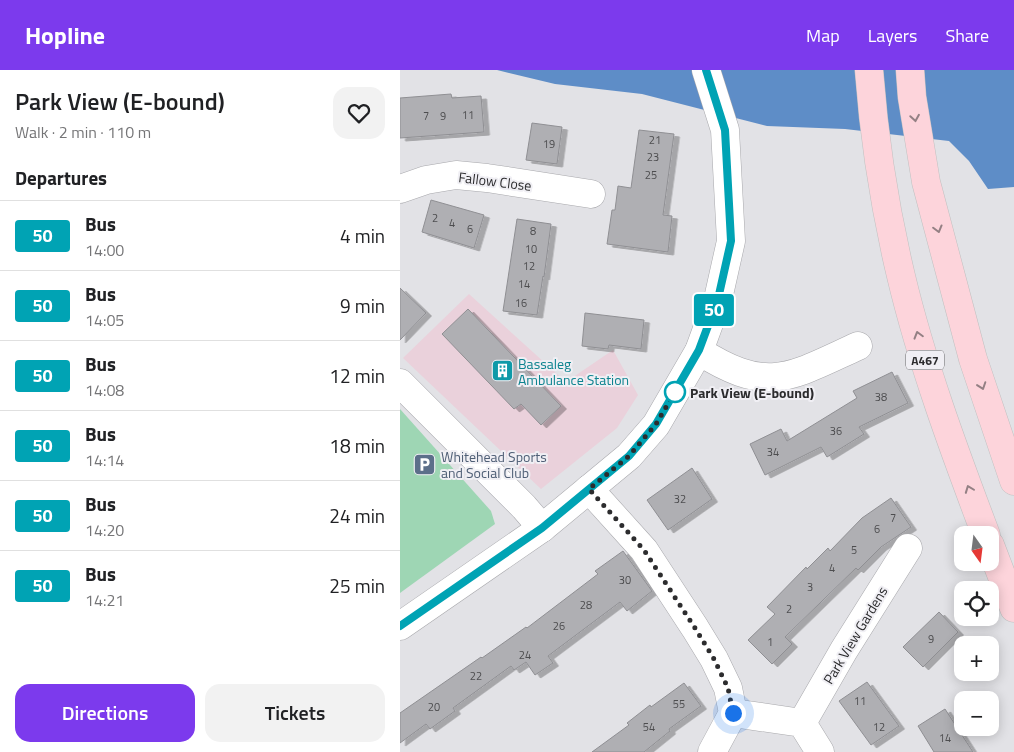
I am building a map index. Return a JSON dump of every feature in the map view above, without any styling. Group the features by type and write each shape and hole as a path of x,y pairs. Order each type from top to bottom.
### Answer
{"main road":[{"name":"A467","path":"869,70 871,106 882,179 901,276 958,462 983,526"},
{"path":"910,70 912,97 926,182 973,360 1014,481"},
{"path":"999,569 1014,608"}],"street":[{"path":"400,626 542,528 629,456 656,424 699,350 718,299 731,241 725,130 706,70"},
{"name":"Fallow Close","path":"400,188 426,180 456,175 591,194"},
{"path":"699,350 719,364 763,378 789,376 801,372 858,346"},
{"path":"400,383 524,507 542,528"},
{"path":"589,489 644,550 714,659 728,688 733,713 712,752"},
{"name":"Park View Gardens","path":"802,724 844,650 908,548"},
{"path":"733,713 802,724 820,752"}],"shaded area":[{"path":"469,294 566,382 613,350 638,395 617,428 541,489 403,358"}],"green space":[{"name":"Whitehead Sports and Social Club","path":"400,409 491,511 495,524 400,593"}],"water":[{"path":"497,70 1014,70 1014,187 988,189 969,161 949,141 845,129 767,126 642,94 555,84"}],"building":[{"path":"451,94 452,98 481,96 484,132 400,138 400,98"},
{"path":"532,123 562,127 557,164 526,160"},
{"path":"639,130 674,134 663,215 672,216 668,252 607,244 612,210 615,210 618,186 631,188"},
{"path":"431,200 484,215 474,248 422,232"},
{"path":"517,219 551,224 537,315 503,311"},
{"path":"400,288 426,313 400,340"},
{"name":"Bassaleg Ambulance Station","path":"468,309 561,406 541,425 521,404 514,409 442,334"},
{"path":"585,313 644,320 641,349 609,345 608,349 582,346"},
{"path":"892,372 908,403 859,427 864,434 827,457 821,447 765,475 750,444 781,429 787,441 857,398 853,391"},
{"path":"692,468 712,499 668,530 647,500"},
{"path":"891,498 911,527 881,547 858,570 856,568 785,637 792,644 772,664 748,640 775,614 767,607 806,567 807,569 828,548 830,551 862,518"},
{"path":"623,551 652,591 627,611 620,602 548,656 553,663 535,675 526,662 514,670 511,666 453,708 455,711 430,729 426,724 400,743 400,713 527,628 598,574 595,571"},
{"path":"939,612 958,632 923,667 903,647"},
{"path":"867,682 899,726 871,745 839,701"},
{"path":"684,683 701,706 669,729 670,731 644,752 592,752 629,725 627,723 650,705 651,707"},
{"path":"945,709 954,723 954,736 963,736 973,752 934,752 918,726"}],"bus line":[{"name":"50","path":"400,626 542,528 629,456 656,424 699,350 718,299 731,241 725,130 706,70"}],"place":[{"name":"Bassaleg Ambulance Station","path":"502,371"},
{"name":"Park View (E-bound)","path":"675,392"},
{"name":"Whitehead Sports and Social Club","path":"425,464"}],"route":[{"path":"675,392 656,424 629,456 589,489 644,550 695,628 714,659 728,688 733,713"}]}
